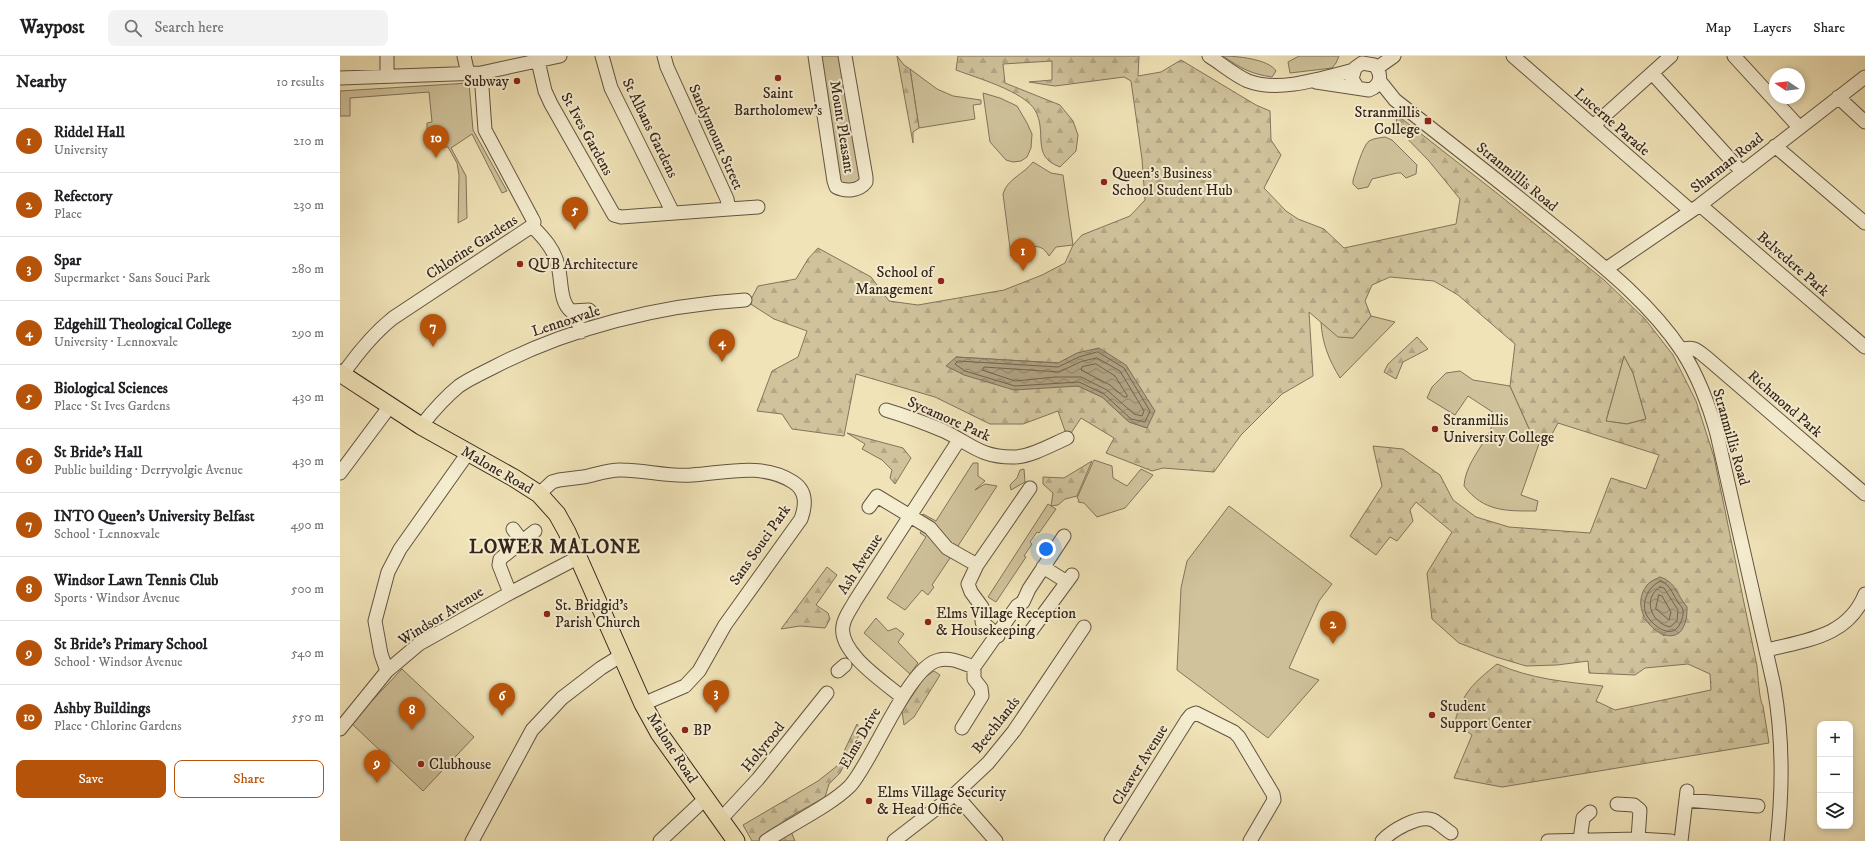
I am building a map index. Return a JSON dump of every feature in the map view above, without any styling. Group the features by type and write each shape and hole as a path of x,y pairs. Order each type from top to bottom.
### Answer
{"main road":[{"name":"Malone Road","path":"341,373 421,426 514,478 539,494 557,514 579,557 643,704 671,752 736,841"}],"street":[{"path":"387,56 387,75"},
{"path":"464,56 468,74"},
{"path":"340,78 387,75 481,73 532,60 560,56"},
{"name":"St Albans Gardens","path":"602,56 611,88 673,213"},
{"name":"Sandymount Street","path":"664,56 667,67 727,199 729,208"},
{"name":"Mount Pleasant","path":"815,56 834,181 836,187 846,190 859,188 866,182 866,177 846,56"},
{"path":"1209,56 1240,77 1257,84 1314,82 1357,87 1365,91 1373,71 1394,56"},
{"name":"Lucerne Parade","path":"1513,56 1593,126 1696,208"},
{"path":"1593,126 1671,56"},
{"path":"1734,56 1799,127"},
{"name":"St Ives Gardens","path":"532,60 551,104 614,215 617,217"},
{"path":"1314,82 1353,65 1362,63 1373,71"},
{"path":"1353,65 1352,80 1357,87"},
{"name":"Stranmillis Road","path":"1373,71 1395,100 1606,269 1653,314 1681,350 1707,402 1717,434 1766,650 1778,711 1782,744 1781,799 1778,841"},
{"name":"Chlorine Gardens","path":"341,373 383,326 393,318 532,226 534,222 485,130 481,73"},
{"path":"1652,73 1742,172"},
{"name":"Sharman Road","path":"1606,269 1696,208 1865,77"},
{"path":"1838,97 1865,122"},
{"path":"1775,146 1865,223"},
{"name":"Sandymount Street","path":"617,217 758,207"},
{"name":"Belvedere Park","path":"1696,208 1865,347"},
{"path":"532,226 551,248 558,264 564,298 568,308 572,311 589,310 591,312 578,318 577,324 581,332"},
{"name":"Lennoxvale","path":"421,426 433,410 460,385 523,353 581,332 648,312 694,305 745,300"},
{"name":"Richmond Park","path":"1681,350 1689,347 1694,348 1707,358 1865,494"},
{"path":"340,473 390,406"},
{"name":"Sycamore Park","path":"886,410 922,421 983,453 1015,457 1027,455 1067,438"},
{"name":"Ash Avenue","path":"902,697 848,663 842,626 845,617 959,440"},
{"path":"387,671 381,654 375,620 388,572 400,549 468,453"},
{"name":"Sans Souci Park","path":"539,494 552,482 558,480 620,470 691,475 746,470 765,471 787,478 803,491 805,500 801,519 725,625 699,671 686,686 643,704"},
{"path":"998,636 984,625 982,619 982,607 969,588 969,579 1030,488"},
{"path":"869,507 877,496 930,528 947,548 978,565"},
{"path":"513,529 522,541"},
{"path":"510,593 499,565 500,559 535,532"},
{"path":"962,728 982,696 981,688 974,679 974,667 998,636 1017,606 1026,598 1029,589 1064,536"},
{"name":"Windsor Avenue","path":"340,729 387,671 419,644 510,593 579,557"},
{"path":"1031,632 1070,579 1043,567"},
{"path":"1766,650 1814,639 1834,630 1857,609 1865,594"},
{"name":"Beechlands","path":"894,841 955,794 988,763 1002,747 1084,627"},
{"path":"472,841 532,730 562,698 601,668 622,655"},
{"name":"Elms Drive","path":"766,841 832,800 850,786 871,756 902,697 926,668 937,660 949,658 974,667"},
{"name":"Holyrood","path":"721,819 758,779 827,694"},
{"name":"Cleaver Avenue","path":"1111,841 1187,720 1191,715 1201,714 1234,732 1239,737 1273,794 1274,800 1250,841"},
{"path":"955,794 996,841"},
{"path":"1681,841 1686,796 1758,806"},
{"path":"660,841 706,798"},
{"path":"1617,804 1634,805 1640,810 1638,839"},
{"path":"1580,840 1583,818 1590,812"},
{"path":"1382,841 1401,826 1427,819 1432,820 1451,833"},
{"path":"1547,838 1580,840 1638,839 1671,841"}],"green space":[{"path":"817,56 842,56 861,178 852,188 838,182"},
{"path":"897,56 904,65 910,69 919,128 913,132 913,143"},
{"path":"958,56 1139,56 1138,76 1161,72 1181,60 1256,105 1270,111 1271,140 1281,155 1264,188 1286,211 1298,219 1324,229 1344,248 1456,224 1460,199 1429,161 1396,127 1397,115 1604,280 1645,319 1673,355 1696,401 1714,457 1757,666 1769,743 1502,787 1454,778 1472,735 1455,722 1461,703 1470,688 1497,664 1536,676 1603,686 1596,701 1615,710 1711,690 1710,674 1688,664 1645,668 1635,675 1589,673 1588,661 1557,665 1526,666 1496,657 1459,643 1432,619 1427,573 1452,532 1416,502 1410,510 1413,521 1397,541 1390,537 1376,555 1350,536 1382,486 1373,446 1403,449 1440,475 1453,500 1476,517 1509,527 1590,533 1611,478 1646,489 1659,455 1558,423 1551,436 1541,438 1531,433 1510,386 1515,344 1458,295 1434,281 1390,277 1372,285 1365,301 1371,316 1353,338 1338,337 1309,312 1313,376 1282,394 1241,435 1214,472 1163,468 1152,471 1106,453 1114,438 1081,418 1071,433 1065,431 1058,411 1023,424 990,424 935,397 856,374 844,436 792,429 782,414 757,411 772,371 798,357 807,331 774,319 749,303 758,286 796,279 808,259 818,248 871,277 889,301 918,305 1004,290 1042,275 1065,263 1073,245 1082,235 1130,216 1145,200 1142,159 1131,81 1124,77 1055,86 1029,82 1052,80 1052,61 1003,64 1005,83 1060,105 1073,121 1078,135 1076,151 1060,167 1045,157 1042,150 1039,119 1035,110 1029,103 1021,97 999,86 956,70","holes":["1624,356 1633,373 1646,419 1627,424 1606,421","956,357 1058,363 1147,428 1129,422 1102,397 1078,386 1056,386","1660,577 1676,590 1681,600 1687,607 1664,636 1643,618 1647,585"]},
{"path":"1223,56 1260,61 1272,67 1276,71 1272,77 1258,74 1240,67"},
{"path":"1299,56 1339,56 1332,68 1290,73 1288,62"},
{"path":"910,69 937,89 953,96 981,100 981,104 973,105 975,119 919,128"},
{"path":"469,83 473,130 507,191 502,193 472,134 451,148 466,176 467,218 458,223 459,175 457,163 448,147 427,147 427,123 432,122 429,92 350,98 350,116 340,116 340,91"},
{"path":"983,93 1000,98 1017,106 1027,123 1032,134 1031,148 1027,157 1021,161 1013,162 1006,160 990,142"},
{"path":"1385,137 1392,140 1417,165 1416,174 1406,178 1401,173 1397,173 1372,179 1368,187 1358,189 1353,184 1353,180 1366,144 1369,141"},
{"path":"1033,162 1051,173 1063,175 1073,245 1056,247 1049,256 1044,249 1038,247 1022,248 1020,249 1020,257 1015,260 1011,256 1003,194 1008,184"},
{"path":"1371,316 1395,322 1340,378 1327,351 1321,322 1338,336 1353,338"},
{"path":"1417,337 1428,349 1403,362 1396,379 1384,372 1388,364"},
{"path":"1624,356 1633,373 1646,419 1627,424 1606,421"},
{"path":"1460,371 1473,380 1510,386 1531,433 1541,438 1521,495 1538,501 1536,511 1515,511 1496,508 1479,501 1464,486 1469,467 1497,415 1468,396 1455,415 1427,398 1432,387 1446,373"},
{"path":"847,433 903,448 911,458 895,484 890,478 892,470 882,460 862,449 865,444"},
{"path":"1094,460 1112,466 1113,478 1127,486 1141,469 1153,475 1125,508 1097,517 1084,503 1078,502 1079,500 1077,498"},
{"path":"1092,461 1077,496 1065,499 1058,505 1051,506 1053,493 1043,484 1043,477 1064,478"},
{"path":"973,463 978,463 978,476 985,481 975,490 985,484 997,486 956,549 921,517 923,514 936,521"},
{"path":"1024,469 1025,482 1011,490 1010,485 1017,478 1020,470"},
{"path":"1048,504 1056,509 1039,533 1037,532 1030,542 1032,544 1024,556 1026,557 996,602 988,597"},
{"path":"1229,506 1332,584 1319,601 1289,668 1319,680 1268,738 1177,670 1181,588 1187,561"},
{"path":"923,529 952,555 932,585 934,587 928,595 922,590 905,610 887,598 926,537 920,533"},
{"path":"827,567 837,575 816,605 828,613 830,619 825,628 800,626 781,629"},
{"path":"876,618 888,631 896,628 904,634 898,642 918,663 910,674 864,633"},
{"path":"402,669 474,737 423,791 351,723"},
{"path":"934,671 940,675 914,717 904,725 902,711 924,678"},
{"path":"857,724 861,731 840,773 829,784 825,797 786,819 795,841 752,841 743,825 818,781 837,766"}],"water":[{"path":"1099,348 1126,365 1155,411 1147,428 1129,422 1102,397 1078,386 1014,390 964,375 946,366 956,357 1058,363 1077,353"},
{"path":"1660,577 1670,582 1687,607 1687,617 1685,623 1680,632 1671,636 1662,634 1653,628 1646,620 1641,609 1641,597 1647,585 1651,581"}],"place":[{"name":"Saint Bartholomew's","path":"778,78"},
{"name":"Subway","path":"517,81"},
{"name":"Stranmillis College","path":"1428,121"},
{"name":"Ashby Buildings","path":"436,158"},
{"name":"Queen's Business School Student Hub","path":"1104,182"},
{"name":"Biological Sciences","path":"575,230"},
{"name":"QUB Architecture","path":"520,264"},
{"name":"Riddel Hall","path":"1023,271"},
{"name":"School of Management","path":"941,281"},
{"name":"INTO Queen's University Belfast","path":"433,347"},
{"name":"Edgehill Theological College","path":"722,362"},
{"name":"Stranmillis University College","path":"1435,429"},
{"name":"St. Bridgid's Parish Church","path":"547,614"},
{"name":"Elms Village Reception & Housekeeping","path":"928,622"},
{"name":"Refectory","path":"1333,644"},
{"name":"Spar","path":"716,713"},
{"name":"Student Support Center","path":"1432,715"},
{"name":"St Bride's Hall","path":"502,716"},
{"name":"Windsor Lawn Tennis Club","path":"412,730"},
{"name":"BP","path":"685,730"},
{"name":"Clubhouse","path":"421,764"},
{"name":"St Bride's Primary School","path":"377,783"},
{"name":"Elms Village Security & Head Office","path":"869,801"}],"district":[{"name":"LOWER MALONE","path":"555,547"}]}
